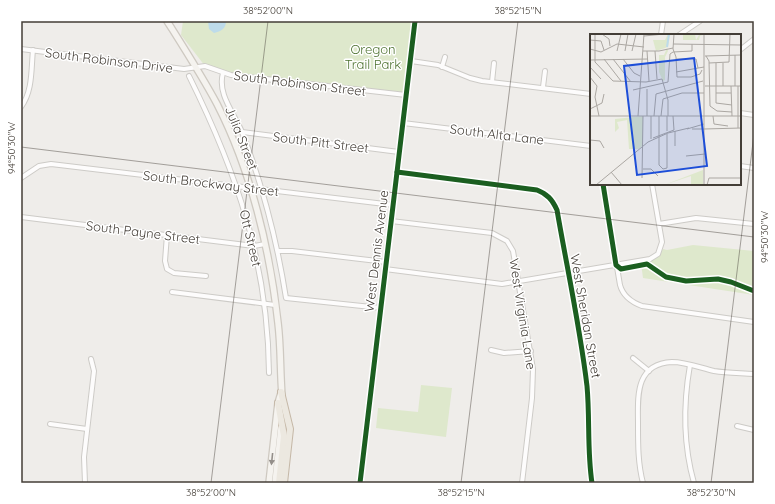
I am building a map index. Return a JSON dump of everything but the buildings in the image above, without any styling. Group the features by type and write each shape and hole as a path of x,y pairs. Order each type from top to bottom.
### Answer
{"highway":[{"path":"281,392 290,429 284,483"},
{"path":"278,403 282,416 284,444 280,483"}],"main road":[{"path":"167,21 196,67 220,112 250,189 265,244 276,304 281,360 282,416 275,483"},
{"path":"270,483 278,403 281,392"}],"street":[{"name":"West Dennis Avenue","path":"360,483 416,21"},
{"path":"661,34 663,21"},
{"path":"680,34 700,21"},
{"path":"741,49 754,40"},
{"name":"South Robinson Drive","path":"21,49 184,69 196,67"},
{"path":"21,107 30,90 33,50"},
{"path":"442,67 445,58"},
{"path":"411,61 442,67 470,78 590,94"},
{"path":"492,82 494,63"},
{"name":"South Robinson Street","path":"196,67 208,67 231,75 406,95"},
{"path":"543,88 545,71"},
{"name":"Julia Street","path":"224,73 221,88 242,132 262,189 278,251 286,298 381,308"},
{"name":"Ott Street","path":"189,76 214,127 238,187 254,246 264,304 269,373"},
{"path":"741,113 754,115"},
{"name":"South Alta Lane","path":"403,123 590,146"},
{"name":"South Pitt Street","path":"242,132 399,152"},
{"name":"South Brockway Street","path":"21,178 31,171 51,164 393,205"},
{"path":"741,166 754,168"},
{"name":"West Sheridan Street","path":"397,172 537,190 547,195 553,202 557,210 587,386 589,462 592,483"},
{"path":"603,185 621,289 629,300 642,306 754,322"},
{"path":"385,269 502,284 616,265 654,257 661,248 662,242 652,185"},
{"name":"South Payne Street","path":"21,217 254,246 265,244"},
{"path":"659,224 696,218 754,224"},
{"name":"West Virginia Lane","path":"391,221 497,235 507,241 514,251 531,351 532,398 522,483"},
{"path":"167,235 165,257 166,265 170,271 206,276"},
{"path":"278,251 292,250 386,262"},
{"path":"172,292 264,304 276,304"},
{"path":"491,350 504,353 531,351"},
{"path":"633,358 649,371"},
{"path":"85,483 84,457 94,371 91,359"},
{"path":"643,483 638,458 637,394 641,382 649,371 659,365 670,362 716,371 754,374"},
{"path":"690,365 685,399 684,424 687,451 694,483"},
{"path":"50,424 87,429"},
{"path":"737,426 754,430"}],"green space":[{"name":"Oregon Trail Park","path":"183,21 415,21 406,95 231,75 205,66 181,35"},
{"path":"693,245 754,251 754,295 643,278 641,263 655,259 663,249 667,250"},
{"path":"421,385 452,388 446,437 376,428 378,408 418,412"}],"water":[{"path":"208,21 226,21 223,29 214,33 209,29"}],"cycle path":[{"path":"360,483 415,21"},
{"path":"397,172 537,190 549,197 553,203 557,210 584,364 588,398 592,483"},
{"path":"603,185 616,265 621,269 647,264 666,277 686,281 718,279 731,282 754,291"}]}
